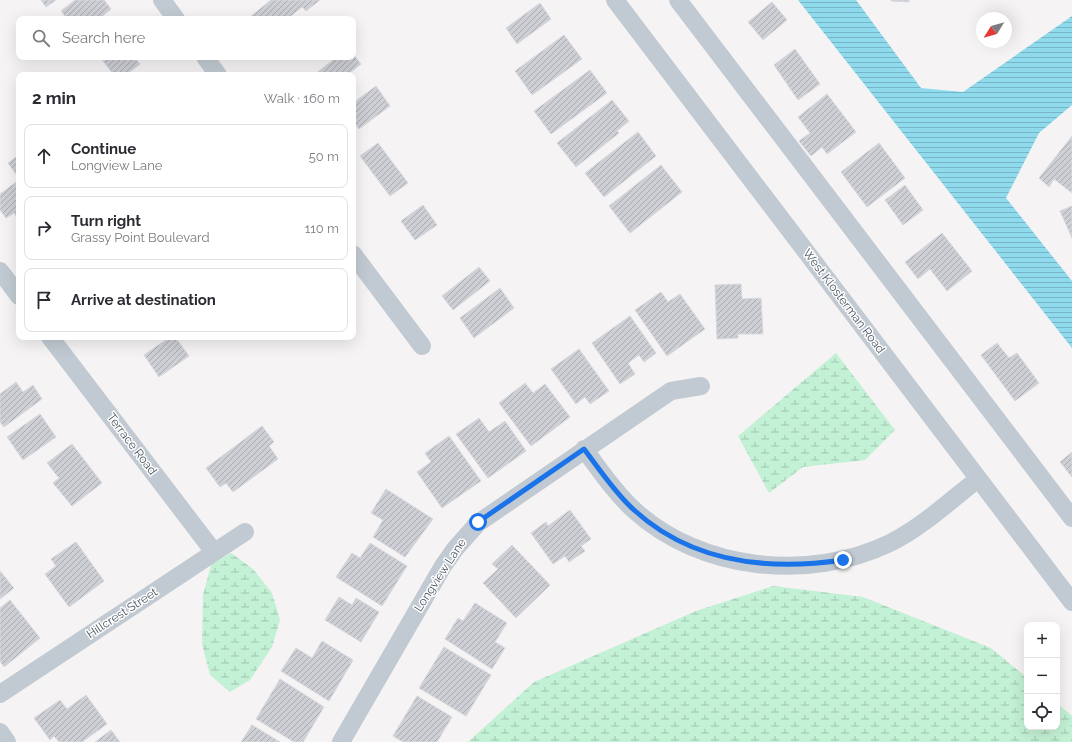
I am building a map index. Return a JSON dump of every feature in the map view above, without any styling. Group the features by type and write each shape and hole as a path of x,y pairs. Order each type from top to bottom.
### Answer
{"street":[{"path":"162,0 174,16"},
{"name":"West Klosterman Road","path":"615,0 1072,602"},
{"path":"678,0 1072,518"},
{"path":"207,60 216,72"},
{"path":"356,258 422,346"},
{"path":"0,271 16,292"},
{"name":"Terrace Road","path":"52,340 214,552"},
{"name":"Longview Lane","path":"341,742 443,566 478,522 671,391 701,386"},
{"path":"584,449 625,502 666,534 693,548 713,554 772,565 798,565 843,560 890,543 906,534 978,479"},
{"name":"Hillcrest Street","path":"0,694 245,532"},
{"path":"0,732 7,742"}],"green space":[{"path":"836,353 895,430 865,460 803,467 769,493 738,436"},
{"path":"231,553 253,569 272,593 280,620 272,647 250,680 230,692 210,675 202,644 203,595 211,565"},
{"path":"773,586 863,597 991,648 1024,676 1024,730 1060,730 1060,706 1072,716 1072,742 468,742 534,682 696,611"}],"water":[{"path":"798,0 856,0 921,88 963,92 1072,16 1072,105 1039,133 1006,198 1072,281 1072,348"}],"building":[{"path":"41,0 56,0 46,7"},
{"path":"75,0 104,0 111,9 103,16 65,16 61,11"},
{"path":"271,0 320,0 306,11 302,7 291,16 251,16"},
{"path":"909,0 909,2 891,1"},
{"path":"772,2 787,20 763,40 748,22"},
{"path":"540,3 551,19 517,44 506,28"},
{"path":"564,35 582,59 532,95 515,71"},
{"path":"795,49 820,84 798,100 774,65"},
{"path":"356,58 361,64 351,72 318,72 333,60 356,60"},
{"path":"102,60 137,60 140,64 130,72 112,72"},
{"path":"590,70 607,93 551,134 534,111"},
{"path":"376,86 390,106 359,129 356,125 356,101"},
{"path":"827,94 856,132 827,154 822,147 811,156 799,141 810,133 798,117"},
{"path":"612,100 629,121 617,131 619,133 576,167 557,143"},
{"path":"638,132 656,156 604,197 585,173"},
{"path":"1072,136 1072,193 1054,179 1049,187 1039,178"},
{"path":"378,143 408,183 390,196 360,156"},
{"path":"879,143 905,178 867,207 841,172"},
{"path":"16,157 16,174 8,163"},
{"path":"661,165 682,192 630,233 609,206"},
{"path":"16,182 16,216 14,213 6,218 0,210 0,194"},
{"path":"905,185 923,210 903,225 885,200"},
{"path":"423,205 437,225 415,240 401,221"},
{"path":"1072,206 1072,238 1060,211"},
{"path":"942,233 972,271 947,291 930,269 918,279 905,262"},
{"path":"479,267 490,281 453,310 442,296"},
{"path":"741,284 742,299 761,298 763,334 738,334 738,338 717,339 715,285"},
{"path":"500,288 514,308 474,338 460,318"},
{"path":"661,292 668,302 680,294 705,329 667,356 635,310"},
{"path":"630,316 656,353 644,362 639,355 628,363 635,374 620,384 592,343"},
{"path":"166,340 177,340 189,356 159,377 144,355"},
{"path":"997,343 1009,358 1017,353 1039,383 1015,401 981,355"},
{"path":"579,349 609,391 590,404 585,397 576,404 551,369"},
{"path":"16,382 23,392 33,385 42,399 4,427 0,422 0,394"},
{"path":"525,383 533,393 545,384 570,417 531,446 499,403"},
{"path":"40,414 56,437 23,460 7,437"},
{"path":"479,418 489,432 505,421 526,451 488,478 456,434"},
{"path":"262,426 274,442 269,446 278,459 233,492 226,483 220,487 206,468"},
{"path":"449,436 481,481 442,508 417,472 431,462 425,453"},
{"path":"72,444 102,483 72,506 53,483 59,478 47,463"},
{"path":"1072,452 1072,477 1060,462"},
{"path":"386,489 433,519 405,557 373,537 383,520 371,513"},
{"path":"570,510 591,539 581,546 585,551 569,562 565,556 553,564 531,533 546,522 548,526"},
{"path":"76,542 104,581 69,607 45,574 56,566 51,559"},
{"path":"370,543 407,566 382,606 336,577 352,553 360,558"},
{"path":"512,545 550,585 516,618 483,583 498,569 492,564"},
{"path":"0,571 14,588 0,599"},
{"path":"339,597 352,605 356,598 379,612 361,642 325,620"},
{"path":"10,600 40,638 4,667 0,661 0,608"},
{"path":"475,603 507,623 495,642 505,648 492,669 445,639 458,618 463,621"},
{"path":"322,641 353,660 329,701 281,671 296,648 312,658"},
{"path":"444,647 491,675 466,716 419,688"},
{"path":"280,679 324,707 303,742 294,742 256,719"},
{"path":"86,695 107,724 82,742 59,742 54,736 50,740 34,718 60,700 67,709"},
{"path":"417,696 452,717 437,742 403,742 393,736"},
{"path":"252,725 280,742 241,742"},
{"path":"111,730 120,742 95,742"}],"route":[{"path":"478,522 584,449 609,484 625,502 654,526 693,548 724,557 783,566 843,560"}]}
